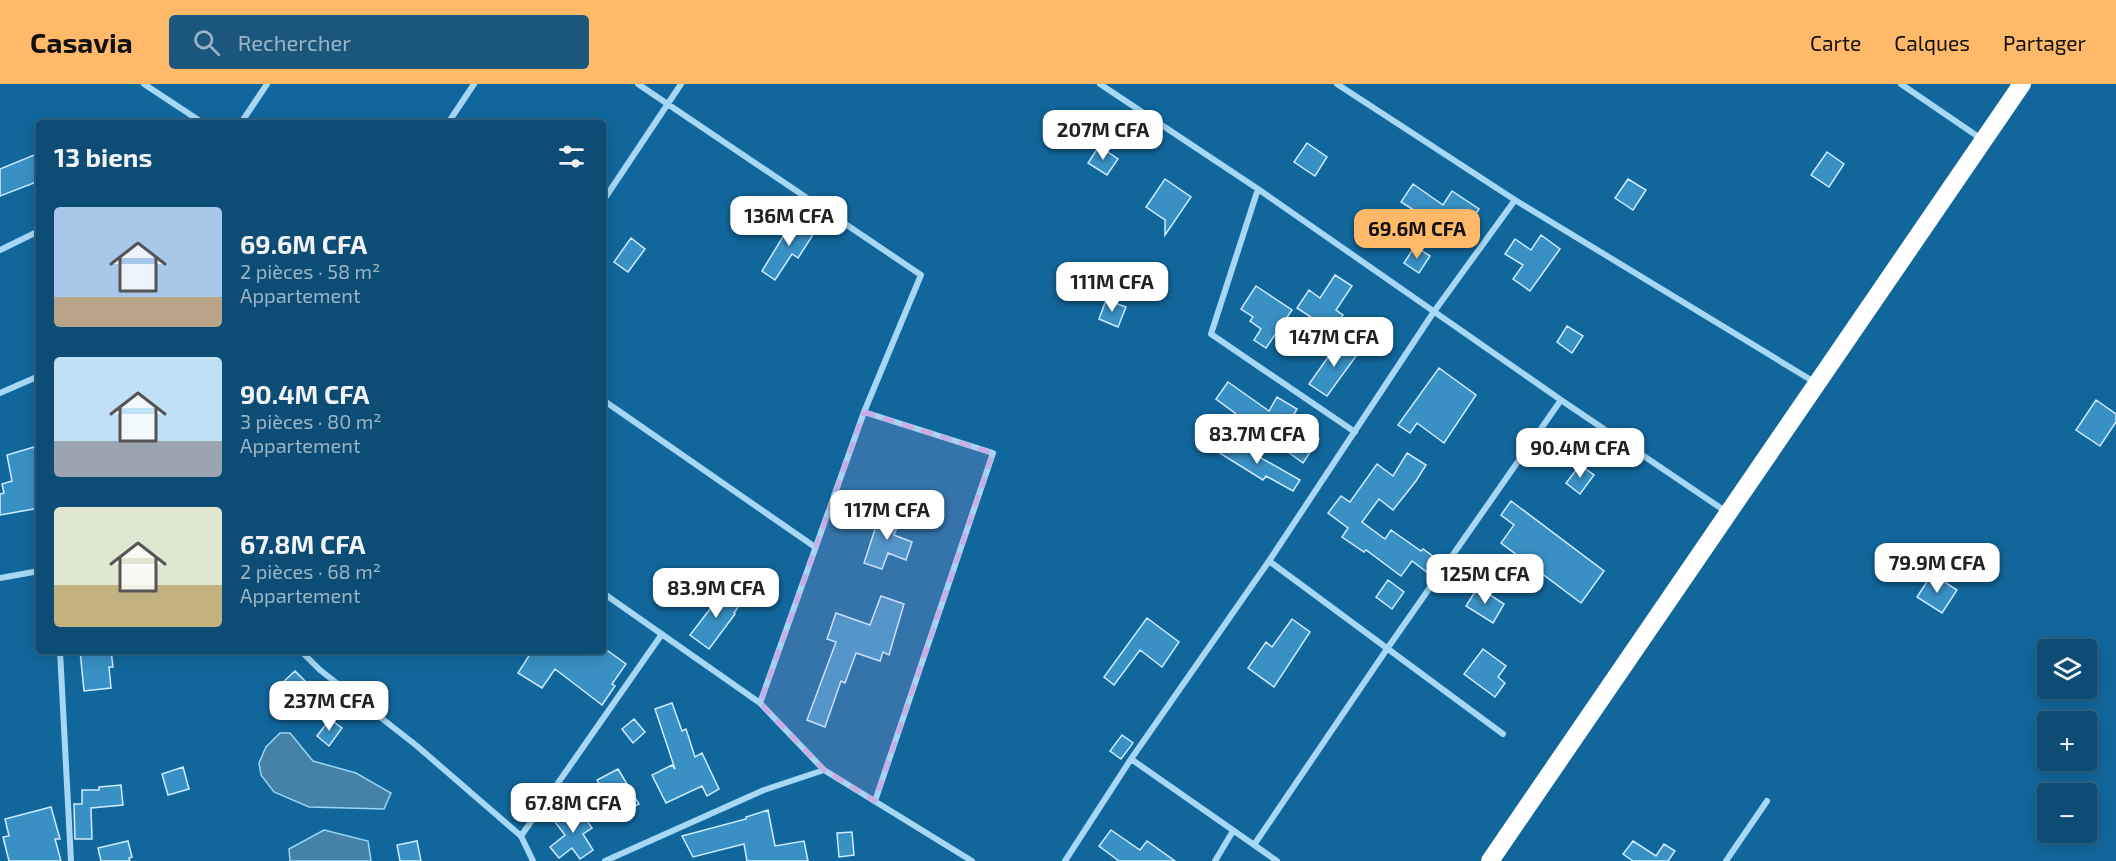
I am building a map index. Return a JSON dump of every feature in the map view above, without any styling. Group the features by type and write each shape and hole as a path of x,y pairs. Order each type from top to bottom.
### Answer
{"highway":[{"path":"1490,861 2022,84"}],"street":[{"path":"144,84 198,120"},
{"path":"244,120 267,84"},
{"path":"450,120 474,84"},
{"path":"638,84 921,275 864,412 760,703"},
{"path":"606,197 681,84"},
{"path":"1100,84 1258,189 1434,313 1728,513"},
{"path":"1337,84 1515,200 1817,383"},
{"path":"1901,84 1983,141"},
{"path":"1258,189 1211,334 1355,432"},
{"path":"1065,861 1131,759 1269,561 1434,313 1515,200"},
{"path":"0,250 36,232"},
{"path":"0,393 36,377"},
{"path":"1254,845 1387,649 1561,400"},
{"path":"606,402 815,547"},
{"path":"864,412 993,453 875,801"},
{"path":"1269,561 1503,734"},
{"path":"0,578 36,572"},
{"path":"606,595 760,703 824,770 972,861"},
{"path":"521,836 662,634"},
{"path":"60,654 71,861"},
{"path":"304,654 320,670 417,746 521,836 533,861"},
{"path":"1131,759 1277,861"},
{"path":"605,861 764,790 824,770"},
{"path":"1726,861 1767,801"},
{"path":"1215,861 1233,831"}],"highlighted area":[{"path":"864,412 993,453 875,801 824,770 760,703"}],"water":[{"path":"280,733 290,733 313,761 356,773 391,793 384,809 309,807 274,792 261,775 259,763 266,747"},
{"path":"324,830 368,841 371,861 290,861 289,849"}],"building":[{"path":"1307,143 1327,157 1315,176 1294,162"},
{"path":"1099,146 1118,159 1107,175 1088,163"},
{"path":"1827,152 1844,164 1829,187 1811,175"},
{"path":"36,154 36,182 0,196 0,169"},
{"path":"1165,179 1191,197 1165,235 1165,220 1146,207"},
{"path":"1628,179 1646,190 1633,210 1615,198"},
{"path":"1413,184 1443,205 1452,191 1479,209 1460,239 1401,202"},
{"path":"795,217 816,230 798,258 792,254 775,280 762,271"},
{"path":"1541,235 1560,249 1530,291 1513,279 1523,265 1505,254 1515,239 1531,250"},
{"path":"631,238 645,249 628,272 614,262"},
{"path":"1415,246 1430,256 1419,273 1404,263"},
{"path":"1335,275 1352,286 1336,310 1343,315 1332,331 1297,308 1309,290 1320,298"},
{"path":"1256,286 1292,310 1266,348 1254,340 1261,329 1250,321 1253,317 1241,309"},
{"path":"1106,300 1126,307 1118,327 1099,319"},
{"path":"1567,326 1583,336 1572,353 1557,342"},
{"path":"1340,340 1359,352 1327,396 1309,384"},
{"path":"1439,368 1476,395 1444,443 1417,423 1410,433 1398,425"},
{"path":"1228,382 1269,411 1277,397 1297,409 1291,419 1319,439 1303,463 1216,399"},
{"path":"2096,400 2116,414 2116,422 2100,446 2076,430"},
{"path":"1226,438 1300,480 1293,491 1266,476 1263,480 1218,452"},
{"path":"34,447 36,509 0,515 0,494 4,493 2,484 12,481 7,455"},
{"path":"1407,453 1426,465 1416,481 1393,510 1379,499 1362,522 1385,539 1391,530 1438,560 1428,573 1412,561 1401,576 1366,550 1364,552 1342,537 1348,528 1328,513 1341,496 1350,502 1377,464 1393,476"},
{"path":"1580,465 1594,475 1580,494 1566,483"},
{"path":"1511,501 1604,571 1581,603 1501,543 1514,525 1501,515"},
{"path":"886,509 902,515 894,535 912,542 906,560 888,553 882,569 864,563 877,523 880,524"},
{"path":"1932,574 1957,590 1942,613 1917,597"},
{"path":"1388,580 1404,592 1392,609 1376,597"},
{"path":"1478,587 1504,604 1493,623 1466,606"},
{"path":"721,588 741,603 709,649 690,635 713,605 710,602"},
{"path":"881,596 904,604 889,655 883,652 880,661 856,653 845,683 841,681 825,727 807,720 836,642 827,639 836,613 870,625"},
{"path":"1147,618 1179,642 1162,667 1140,650 1114,685 1104,677"},
{"path":"1292,619 1310,632 1274,687 1248,668 1266,642 1272,647"},
{"path":"1483,649 1506,666 1498,677 1505,683 1495,697 1464,674"},
{"path":"608,651 626,664 612,684 615,686 602,705 555,669 542,688 518,673 530,654 606,654"},
{"path":"80,654 111,654 113,667 109,667 111,688 84,691"},
{"path":"295,671 309,685 294,698 281,684"},
{"path":"672,703 682,731 686,729 695,757 702,753 719,789 707,796 702,786 666,803 652,775 672,765 675,769 655,709"},
{"path":"330,719 342,728 329,746 317,736"},
{"path":"634,719 645,732 633,743 622,729"},
{"path":"1122,735 1133,743 1121,759 1110,751"},
{"path":"183,767 189,789 168,795 162,774"},
{"path":"618,769 639,804 622,814 612,795 607,798 597,780"},
{"path":"121,785 123,805 91,808 92,839 75,839 74,804 82,804 82,790 99,790 99,787"},
{"path":"577,806 592,828 583,834 593,850 580,859 572,848 559,858 550,847 565,835 555,822"},
{"path":"51,807 60,839 55,839 61,861 9,861 3,837 9,836 5,819"},
{"path":"768,810 775,846 804,841 808,861 747,861 744,844 693,857 682,836 746,819 746,817"},
{"path":"1111,830 1140,850 1147,841 1175,861 1119,861 1099,846"},
{"path":"852,832 854,855 839,857 837,833"},
{"path":"128,841 132,857 129,858 130,861 101,861 98,848"},
{"path":"417,841 421,861 400,861 397,845"},
{"path":"1633,841 1656,856 1664,844 1675,851 1668,861 1633,861 1623,854"}]}
